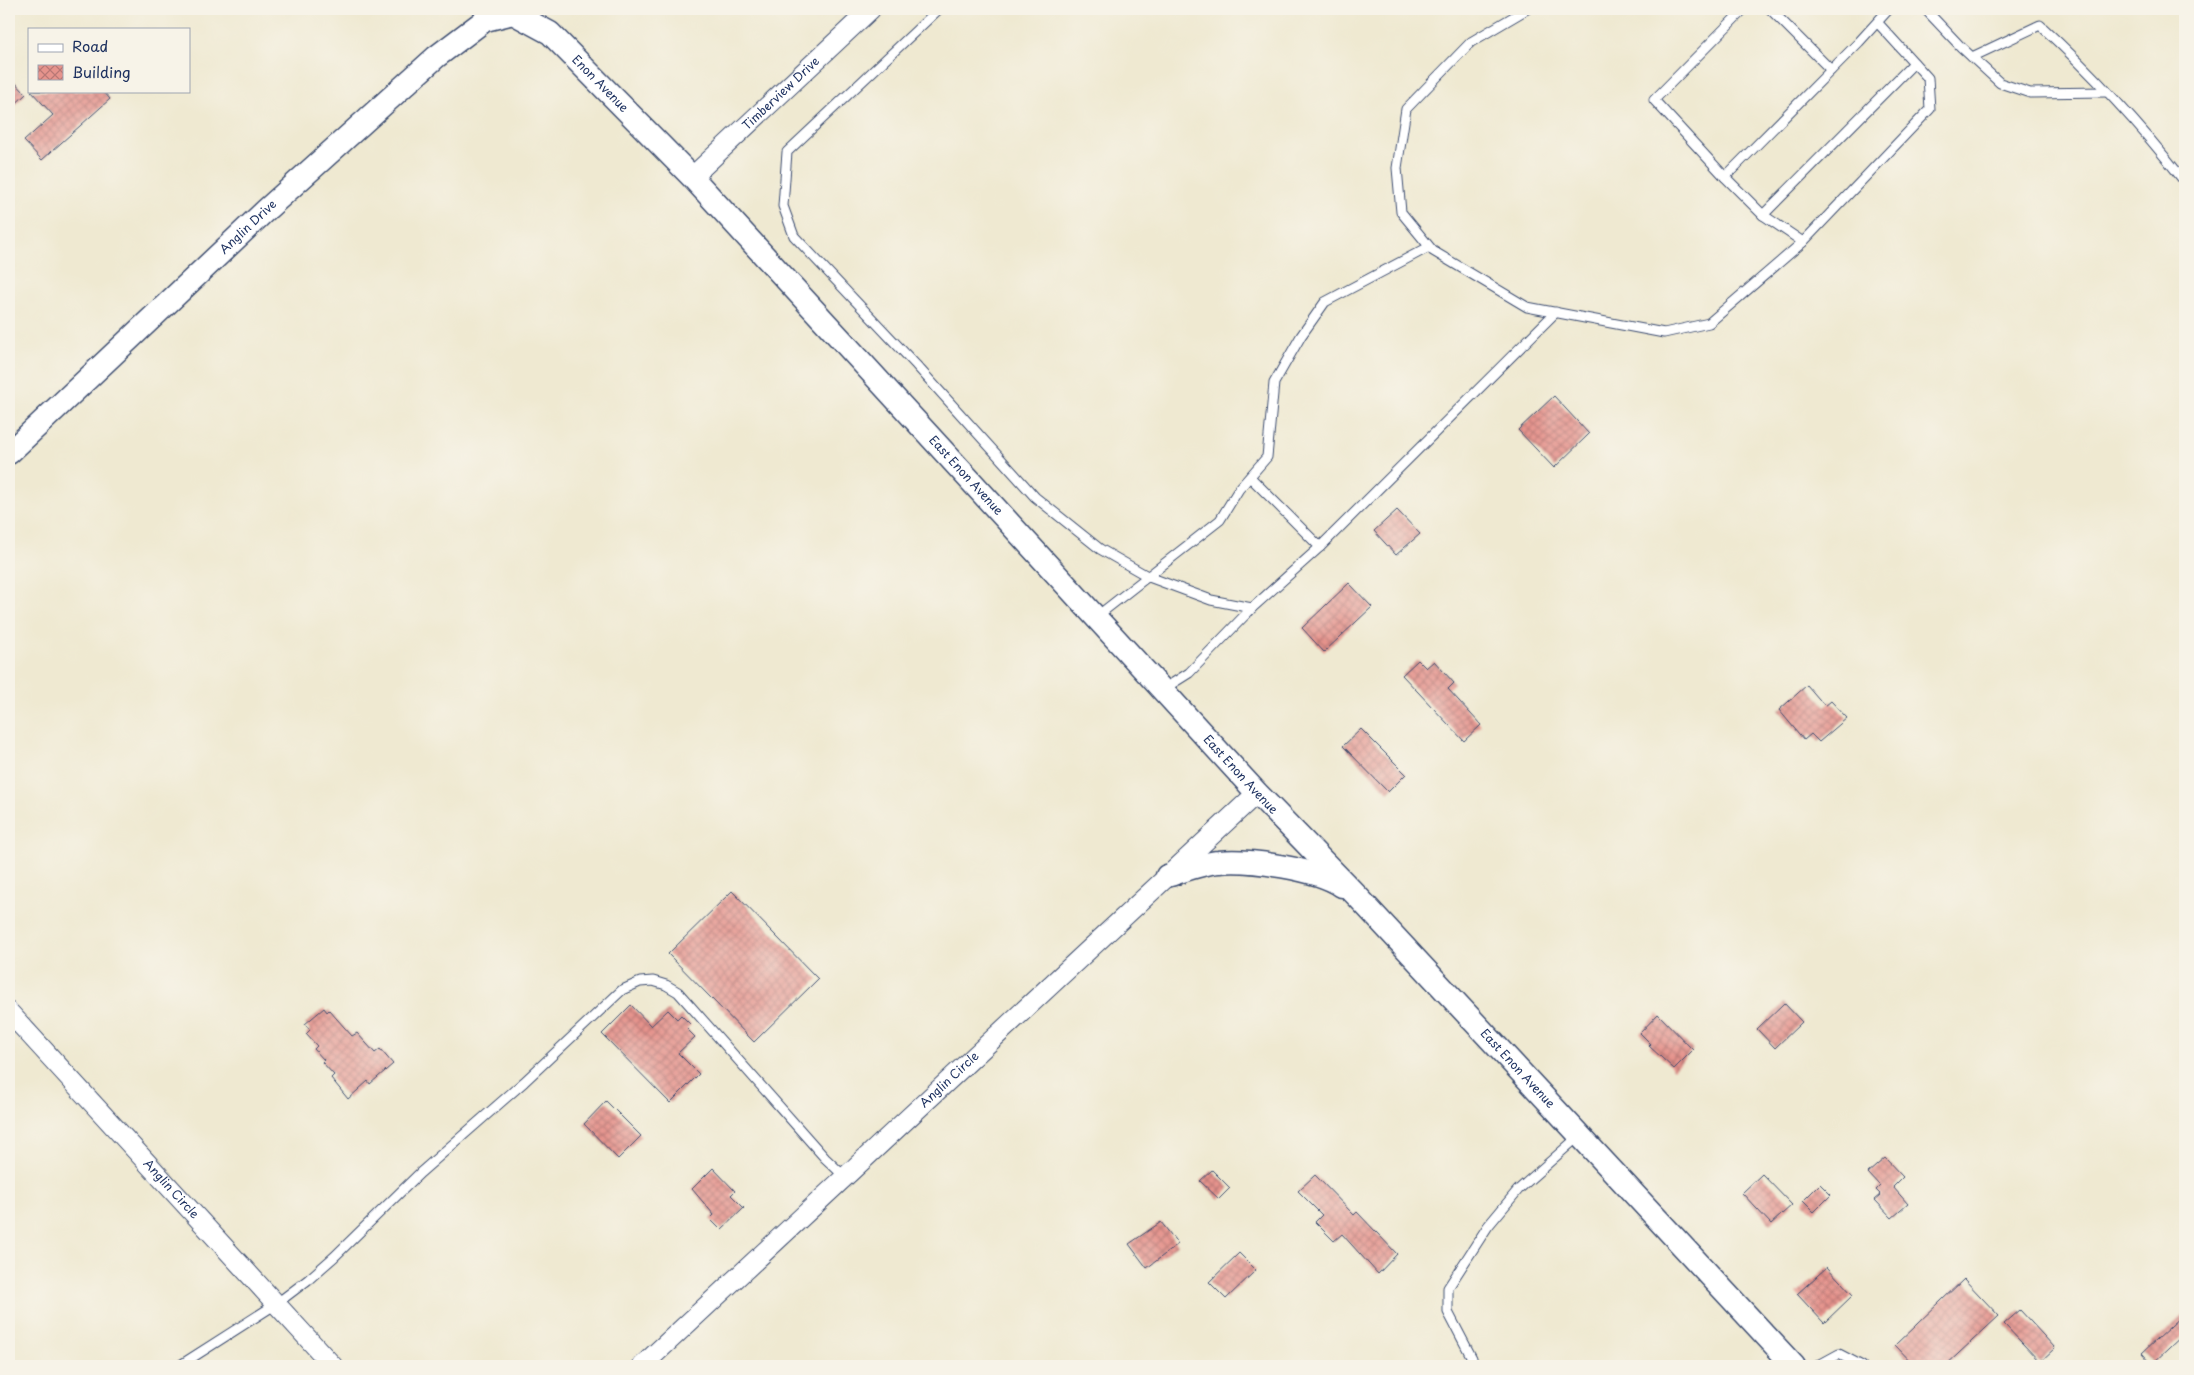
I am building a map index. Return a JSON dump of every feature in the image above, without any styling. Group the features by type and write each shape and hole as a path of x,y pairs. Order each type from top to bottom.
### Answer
{"street":[{"name":"Timberview Drive","path":"692,177 871,9"},
{"name":"Enon Avenue","path":"497,15 513,13 550,33 692,177"},
{"name":"Anglin Drive","path":"9,453 265,211 436,57 485,20 497,15"},
{"name":"East Enon Avenue","path":"692,177 1256,793 1358,897 1794,1366"},
{"name":"Anglin Circle","path":"642,1366 1256,793"},
{"path":"1167,876 1216,862 1250,862 1331,878 1358,897"},
{"name":"Anglin Circle","path":"9,1012 333,1366"}],"lane":[{"path":"938,9 787,152 783,206 794,236 916,364 1035,496 1100,549 1149,577 1211,600 1252,608"},
{"path":"1528,9 1471,42 1406,109 1397,168 1401,212 1433,251 1527,307 1664,333 1709,323 1802,242 1930,109 1928,78 1877,22"},
{"path":"1744,9 1654,100 1763,215 1802,242"},
{"path":"1770,9 1831,70"},
{"path":"1725,177 1831,70 1888,9"},
{"path":"1925,9 2000,83 2030,93 2107,92"},
{"path":"1972,57 2040,24 2107,92 2163,154 2185,182"},
{"path":"1763,215 1914,63"},
{"path":"1096,617 1220,520 1239,489 1267,458 1274,383 1301,336 1325,302 1430,247"},
{"path":"1162,690 1189,672 1252,608 1320,547 1556,312"},
{"path":"1250,477 1320,547"},
{"path":"179,1366 276,1304 309,1280 420,1173 524,1082 599,1010 622,990 640,982 653,981 666,985 678,992 787,1116 845,1177"},
{"path":"1473,1366 1472,1358 1448,1312 1448,1288 1488,1226 1512,1197 1579,1135"},
{"path":"1817,1366 1839,1354 1862,1366"}],"building":[{"path":"9,76 26,94 9,110"},
{"path":"32,92 104,92 110,99 42,160 24,141 53,115"},
{"path":"1554,396 1589,434 1554,468 1518,430"},
{"path":"1397,510 1420,534 1396,555 1374,531"},
{"path":"1349,583 1372,607 1324,652 1302,628"},
{"path":"1418,660 1426,668 1434,661 1454,683 1448,689 1481,725 1464,741 1402,675"},
{"path":"1807,685 1825,706 1831,701 1847,718 1819,742 1811,734 1804,740 1779,710"},
{"path":"1361,729 1406,774 1388,792 1343,746"},
{"path":"732,891 818,979 754,1042 668,954"},
{"path":"1784,1003 1802,1022 1775,1048 1757,1029"},
{"path":"631,1005 651,1026 668,1010 677,1019 681,1015 691,1025 687,1029 695,1037 678,1053 699,1074 670,1103 602,1034"},
{"path":"324,1008 327,1012 329,1010 352,1036 357,1033 375,1053 380,1049 393,1064 370,1084 368,1081 348,1099 331,1078 334,1075 322,1062 324,1060 314,1049 317,1046 306,1034 310,1030 305,1024"},
{"path":"1658,1014 1693,1050 1674,1069 1649,1046 1651,1044 1640,1033"},
{"path":"606,1101 641,1136 618,1159 584,1124"},
{"path":"1885,1158 1903,1177 1893,1187 1908,1204 1892,1218 1875,1200 1881,1195 1876,1190 1880,1186 1868,1173"},
{"path":"713,1168 735,1191 731,1195 744,1208 721,1230 710,1219 714,1215 692,1189"},
{"path":"1212,1170 1230,1188 1219,1199 1200,1181"},
{"path":"1762,1174 1792,1205 1771,1224 1742,1193"},
{"path":"1315,1175 1354,1215 1357,1212 1397,1254 1378,1274 1342,1234 1334,1241 1315,1222 1322,1215 1298,1191"},
{"path":"1820,1184 1831,1195 1814,1212 1803,1201"},
{"path":"1161,1222 1178,1244 1147,1268 1129,1244"},
{"path":"1239,1253 1256,1270 1226,1299 1209,1282"},
{"path":"1827,1267 1853,1295 1824,1323 1797,1294"},
{"path":"1964,1279 1999,1316 1945,1366 1915,1366 1895,1345"},
{"path":"2020,1310 2055,1348 2040,1362 2004,1324"},
{"path":"2185,1313 2185,1333 2152,1364 2142,1353"}]}
